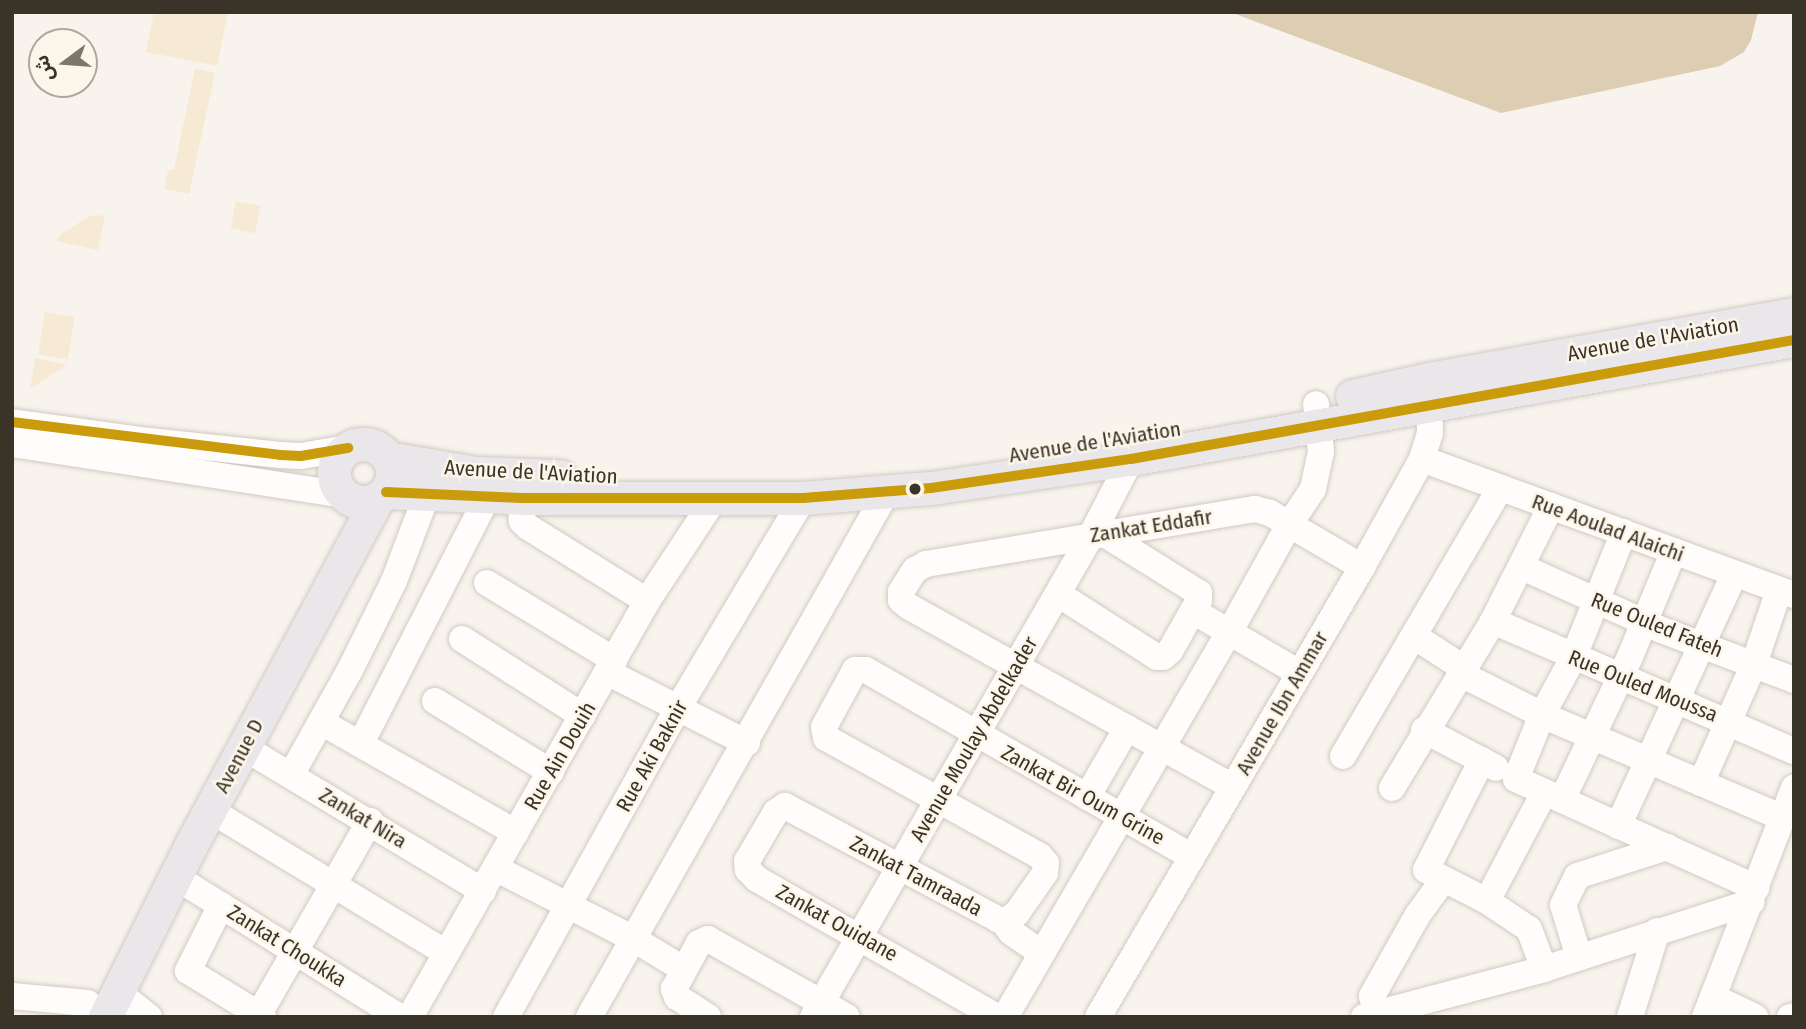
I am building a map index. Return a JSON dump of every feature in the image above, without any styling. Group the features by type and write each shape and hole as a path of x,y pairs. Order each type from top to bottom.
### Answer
{"main road":[{"name":"Avenue de l'Aviation","path":"365,496 427,494 487,498 803,498 886,493 976,483 1131,459 1317,415 1794,314"},
{"name":"Avenue de l'Aviation","path":"1430,391 1794,340"},
{"name":"Avenue de l'Aviation","path":"388,458 476,473 519,475 804,477 887,473 1317,415"},
{"path":"357,444 375,446 388,458 393,476 365,496 338,488 335,470 341,454 348,448 357,444"},
{"name":"Avenue D","path":"98,1007 174,876 243,747 365,496"},
{"name":"Avenue D","path":"98,1007 365,496"}],"street":[{"name":"Avenue Ibn Ammar","path":"1098,1017 1362,567 1422,459 1430,433 1430,391"},
{"path":"1005,1017 1317,477 1321,452 1317,415"},
{"path":"12,422 140,440 280,455 301,456 348,448"},
{"name":"Avenue de l'Aviation","path":"12,444 365,496"},
{"name":"Avenue Moulay Abdelkader","path":"817,1009 975,734 1097,534 1131,459"},
{"name":"Rue Aoulad Alaichi","path":"1422,459 1786,593"},
{"path":"1343,756 1500,488"},
{"path":"589,1017 632,938 747,743 886,493"},
{"path":"292,775 394,581 427,494"},
{"path":"362,743 487,498"},
{"path":"520,498 522,521 528,527 647,601"},
{"name":"Rue Ain Douih","path":"410,1017 647,601 715,498"},
{"name":"Rue Aki Baknir","path":"506,1017 678,708 803,498"},
{"path":"1392,788 1424,730 1493,621 1551,506"},
{"name":"Zankat Eddafir","path":"1017,667 903,603 901,592 915,570 926,564 1255,509 1270,513 1362,567"},
{"path":"1516,779 1542,715 1573,658 1623,532"},
{"path":"1058,594 1153,654 1160,657 1167,655 1200,596 1197,590 1097,534"},
{"path":"1487,901 1594,735 1674,551"},
{"name":"Rue Ouled Fateh","path":"1522,567 1644,622 1794,680"},
{"path":"1618,827 1734,575"},
{"path":"487,583 678,708 747,743"},
{"path":"1701,783 1786,593"},
{"path":"1193,611 1299,673"},
{"name":"Rue Ouled Moussa","path":"1493,621 1573,658 1621,675 1794,751"},
{"path":"1414,636 1461,670 1542,715 1784,818"},
{"path":"462,639 583,716"},
{"path":"1017,667 1233,787"},
{"name":"Zankat Bir Oum Grine","path":"936,802 826,738 824,727 852,673 858,668 866,670 1192,857"},
{"path":"435,701 551,772"},
{"path":"321,722 516,833"},
{"path":"1087,797 1127,728"},
{"path":"1424,730 1553,797 1667,847 1753,895"},
{"name":"Zankat Nira","path":"243,747 370,821 489,880 569,908 632,938 683,969"},
{"path":"1482,760 1426,870 1487,901 1529,929 1544,969"},
{"path":"1755,1017 1709,1007 1794,788"},
{"name":"Zankat Tamraada","path":"789,807 1002,920 1017,913 1045,873 1046,863 1037,855 936,802"},
{"name":"Zankat Ouidane","path":"789,807 781,807 776,812 747,861 748,870 757,879 859,935 971,1010 998,1017"},
{"path":"210,810 446,953"},
{"path":"221,905 188,971 261,1016 370,821"},
{"path":"1579,957 1563,905 1577,876 1667,847"},
{"name":"Zankat Choukka","path":"174,876 400,1017"},
{"path":"1443,880 1417,916 1372,996 1370,1015 1544,969 1753,895"},
{"path":"1002,920 1010,932 1041,953"},
{"path":"1630,1017 1657,931"},
{"path":"708,1017 675,993 683,969 702,940 713,941 817,1009 847,1017"},
{"path":"12,996 98,1007 149,1017"}],"shaded area":[{"path":"154,12 228,12 217,66 146,52"},
{"path":"1230,12 1758,12 1751,40 1744,52 1720,66 1501,113"},
{"path":"195,68 215,73 189,194 164,189 168,170 174,170"},
{"path":"236,201 261,206 255,233 231,228"},
{"path":"88,217 105,217 98,250 56,241 61,234"},
{"path":"45,312 75,317 68,359 38,354"},
{"path":"35,358 67,365 30,389"}],"transit line":[{"path":"386,492 521,498 803,498 931,488 1131,459 1794,340"},
{"path":"12,422 280,455 301,456 348,448"}]}
